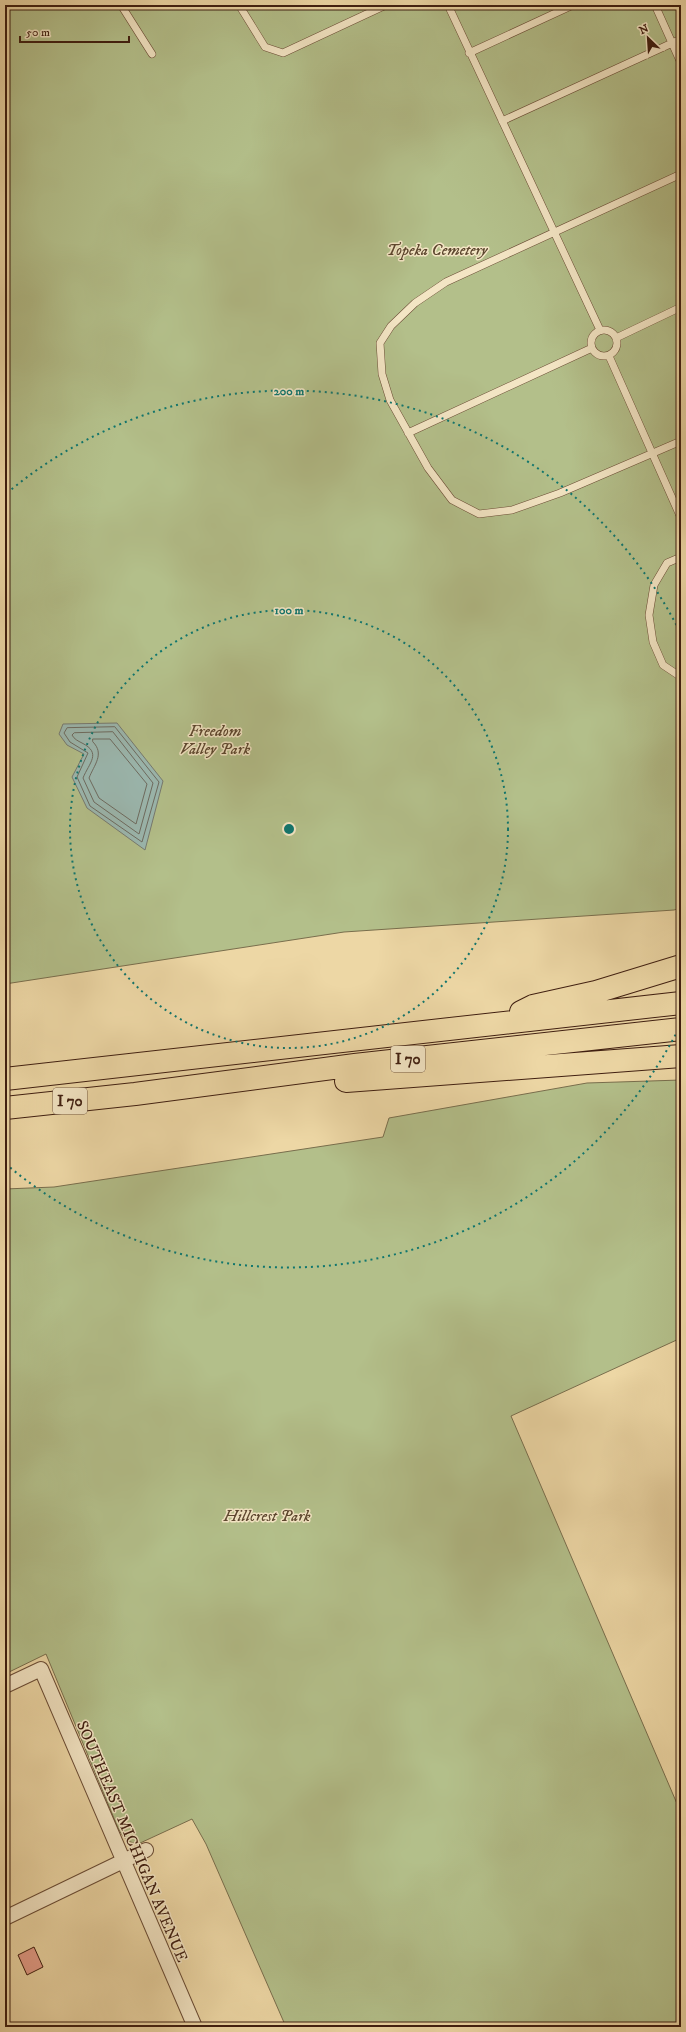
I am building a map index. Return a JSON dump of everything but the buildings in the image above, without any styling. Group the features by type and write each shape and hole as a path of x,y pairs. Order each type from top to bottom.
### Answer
{"highway":[{"path":"495,1024 533,1006 596,992 681,966"},
{"name":"I 70","path":"5,1079 681,1003"},
{"name":"I 70","path":"5,1108 135,1094 355,1065 681,1028"},
{"path":"135,1094 248,1090 361,1079 681,1056"}],"street":[{"name":"SOUTHEAST MICHIGAN AVENUE","path":"5,1686 41,1669 195,2027"},
{"path":"5,1918 146,1850"}],"lane":[{"path":"121,5 152,54"},
{"path":"239,5 265,47 283,53 386,5"},
{"path":"448,5 469,53 600,330"},
{"path":"469,53 573,5"},
{"path":"655,5 681,63"},
{"path":"502,121 681,39"},
{"path":"681,174 446,282 415,303 390,326 380,344 382,374 390,400 428,468 452,500 479,514 512,510 560,493 654,454 681,441"},
{"path":"616,338 681,307"},
{"path":"600,330 610,331 616,338 617,349 609,356 599,356 592,348 592,337 600,330"},
{"path":"408,433 592,348"},
{"path":"609,356 654,454 681,518"},
{"path":"681,557 667,563 654,585 649,615 653,642 663,665 681,677"}],"green space":[{"name":"Topeka Cemetery","path":"5,5 681,5 681,908 674,910 344,932 5,984"},
{"name":"Hillcrest Park","path":"681,1080 681,1338 511,1416 681,1813 681,2027 286,2027 206,1844 192,1819 138,1844 126,1839 118,1828 46,1654 5,1674 5,1189 54,1187 383,1137 389,1118 587,1083"}],"water":[{"path":"117,723 163,781 145,850 87,808 72,777 84,754 67,745 59,734 63,724"}],"park label":[{"name":"Freedom Valley Park","path":"215,739"}]}
